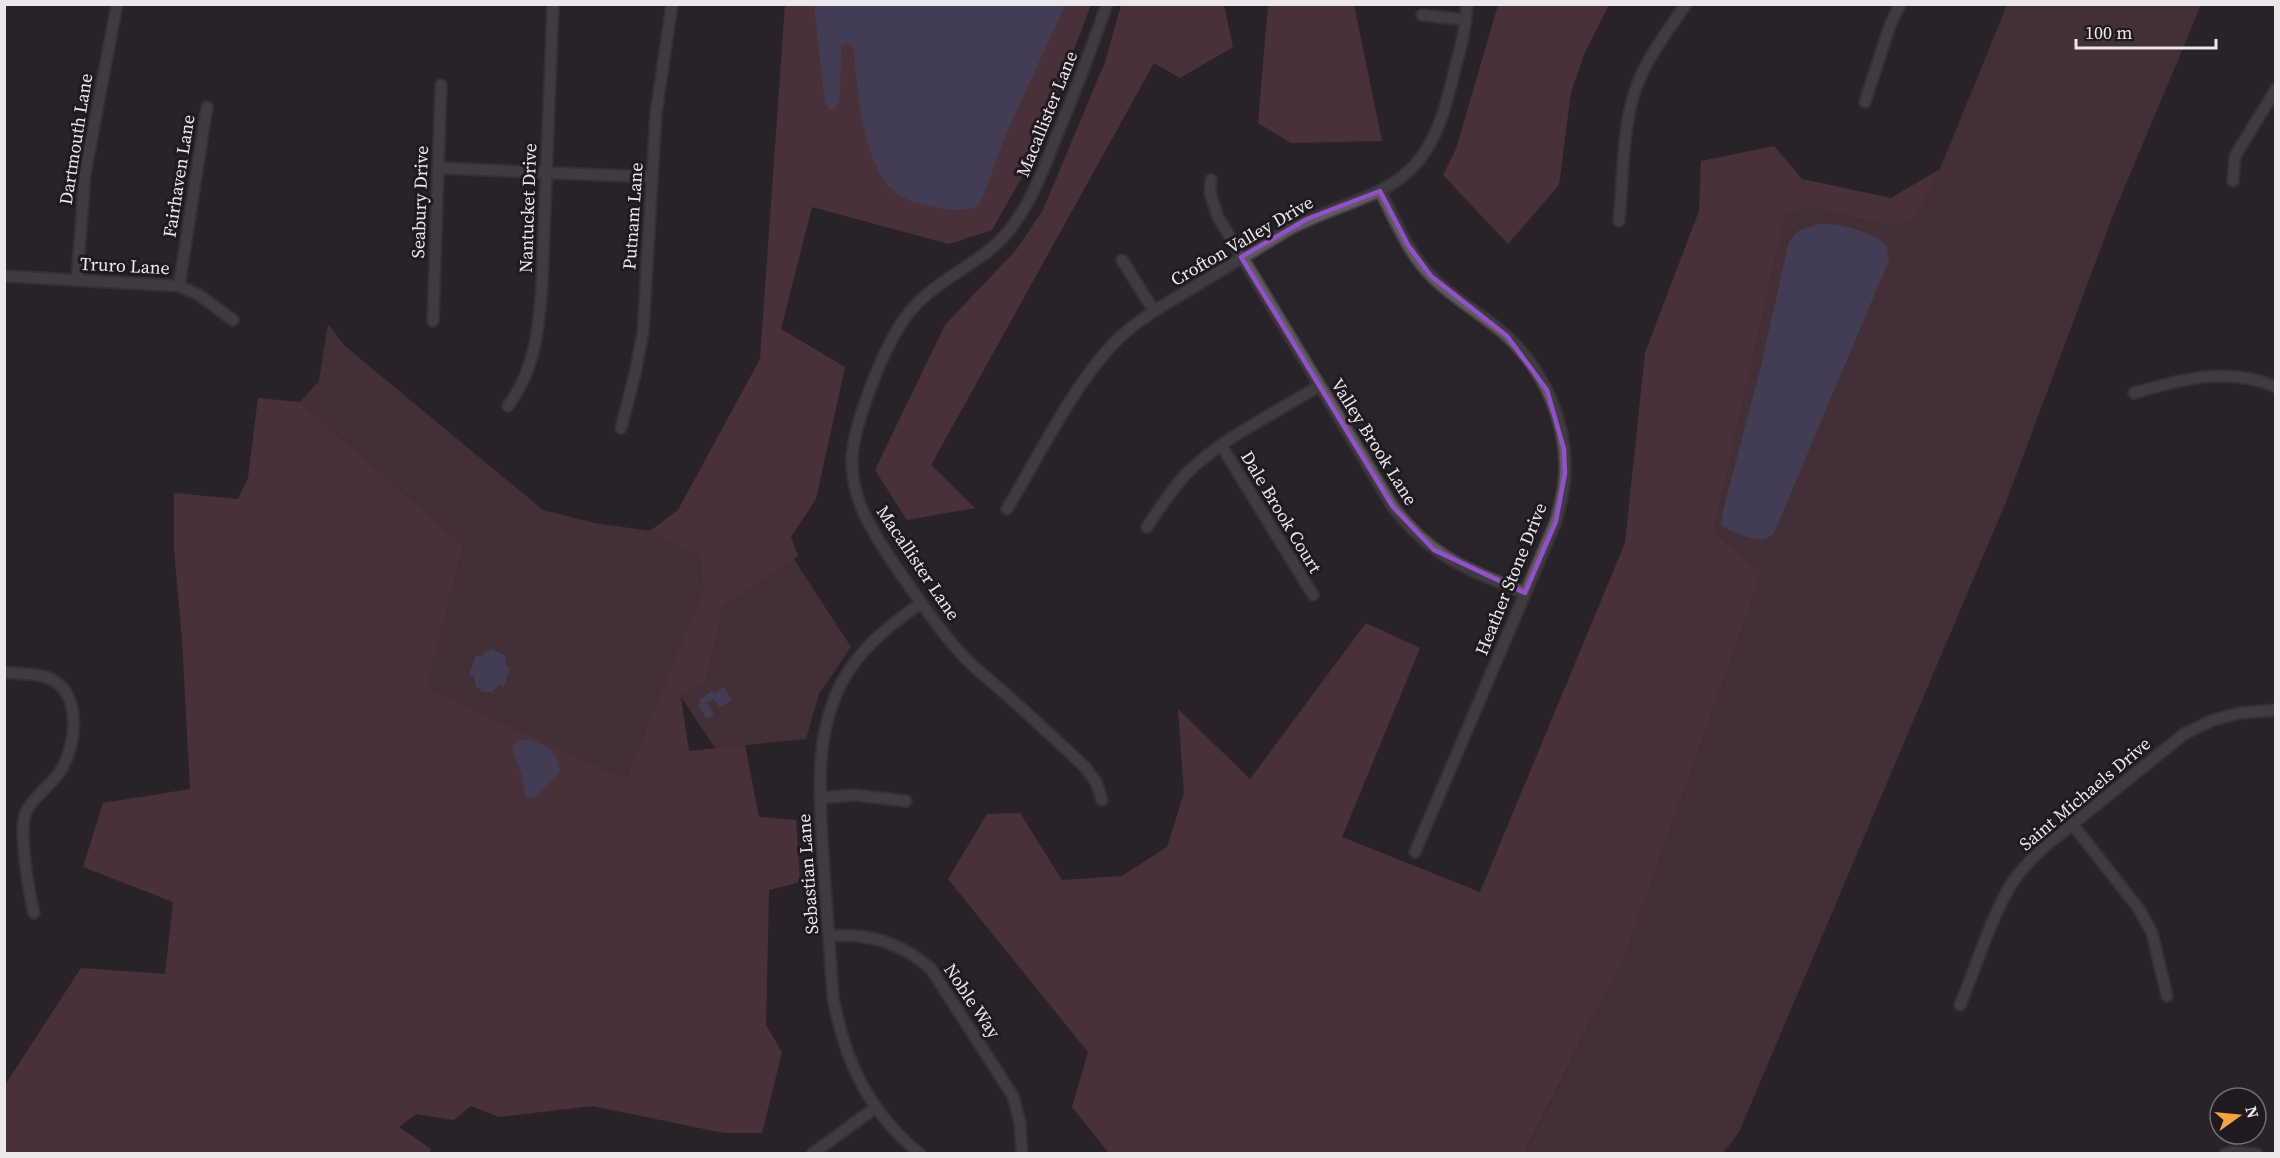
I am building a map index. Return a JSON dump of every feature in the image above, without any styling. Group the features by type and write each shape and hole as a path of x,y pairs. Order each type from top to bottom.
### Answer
{"street":[{"name":"Dartmouth Lane","path":"76,280 85,174 117,4"},
{"name":"Nantucket Drive","path":"508,406 520,390 528,372 538,328 542,284 553,4"},
{"name":"Putnam Lane","path":"621,428 643,332 656,113 672,4"},
{"name":"Macallister Lane","path":"1102,800 1095,782 1085,767 967,660 921,603 868,525 859,504 852,466 856,429 895,334 912,308 936,287 987,254 1001,241 1023,212 1078,87 1107,4"},
{"name":"Crofton Valley Drive","path":"1007,509 1092,368 1116,340 1154,311 1307,219 1380,191 1411,169 1425,154 1443,119 1466,20 1467,4"},
{"path":"1619,221 1628,120 1632,100 1649,60 1686,4"},
{"path":"1865,102 1886,34 1900,4"},
{"path":"1422,15 1466,20"},
{"name":"Seabury Drive","path":"433,321 441,85"},
{"path":"2233,181 2235,156 2276,89"},
{"name":"Fairhaven Lane","path":"179,286 207,107"},
{"path":"438,168 652,177"},
{"name":"Valley Brook Lane","path":"1211,180 1210,193 1213,206 1241,257 1393,507 1419,538 1434,550 1455,563 1525,593"},
{"name":"Heather Stone Drive","path":"1380,191 1408,245 1431,276 1493,324 1517,346 1538,373 1555,408 1564,449 1564,482 1556,522 1415,852"},
{"path":"1122,260 1154,311"},
{"name":"Truro Lane","path":"4,276 179,286 199,295 233,320"},
{"path":"2134,393 2180,379 2207,375 2229,375 2259,380 2276,387"},
{"path":"1147,527 1177,484 1189,471 1221,445 1319,386"},
{"name":"Dale Brook Court","path":"1221,445 1312,595"},
{"name":"Sebastian Lane","path":"920,1154 875,1108 852,1065 838,1025 833,997 819,779 822,741 831,708 842,682 856,660 878,636 921,603"},
{"path":"4,672 46,677 58,684 66,694 72,708 75,727 68,758 58,774 26,812 23,825 28,890 34,913"},
{"name":"Saint Michaels Drive","path":"1960,1005 2012,883 2036,855 2184,734 2213,720 2240,713 2276,710"},
{"path":"820,798 854,795 906,801"},
{"path":"2073,825 2139,909 2152,933 2168,996"},
{"name":"Noble Way","path":"829,936 860,935 886,941 913,954 931,969 1013,1096 1020,1123 1022,1154"},
{"path":"812,1154 875,1108"},
{"path":"2225,1154 2232,1152 2257,1154"}],"highlighted area":[{"path":"1380,191 1408,245 1431,276 1507,336 1547,390 1564,449 1565,473 1556,521 1525,593 1434,550 1393,507 1241,257 1307,219"}],"shaded area":[{"path":"785,5 1091,5 1031,161 992,230 949,244 812,207 781,329 845,367 816,499 791,537 798,556 723,606 707,680 681,697 689,751 745,745 759,817 796,820 800,882 769,890 766,1025 782,1052 762,1133 724,1133 592,1106 499,1117 471,1106 454,1120 416,1114 399,1127 431,1149 429,1153 5,1154 5,1085 81,968 165,974 173,902 83,867 103,803 190,789 182,640 174,549 174,493 238,499 248,478 258,398 300,402 463,545 427,688 626,779 703,591 700,556 650,531 678,510 760,359"},
{"path":"814,5 1065,5 1006,134 980,204 969,209 942,208 909,200 894,191 875,164 860,103 854,48 847,43 841,45 840,95 836,109 830,110 825,103"},
{"path":"1121,5 1224,5 1233,47 1180,78 1154,63 931,465 975,508 907,520 875,470 945,325 1016,250 1043,210 1105,62"},
{"path":"1268,5 1354,5 1382,141 1291,143 1258,123"},
{"path":"1498,5 1609,5 1585,52 1571,92 1559,185 1508,244 1443,175 1456,149"},
{"path":"2007,5 2201,5 2115,210 2006,502 1739,1132 1723,1153 1524,1154 1626,953 1762,573 1714,532 1785,213 1809,207 1895,227 1915,219 1940,169"},
{"path":"1774,146 1802,179 1891,198 1940,169 1915,219 1895,227 1809,207 1785,214 1714,532 1762,573 1626,953 1524,1153 1109,1153 1072,1107 1088,1052 948,879 987,814 1020,813 1062,880 1122,876 1167,847 1184,793 1178,709 1250,779 1366,623 1420,648 1342,837 1480,892 1625,543 1645,353 1699,211 1701,161"},
{"path":"1822,223 1838,225 1874,236 1886,246 1889,260 1774,533 1765,539 1755,539 1721,525 1723,511 1761,366 1789,241 1798,231"},
{"path":"328,324 345,346 543,510 595,523 650,531 700,556 703,592 626,779 427,688 463,545 300,402 319,381"},
{"path":"793,558 851,647 819,694 806,739 715,748 681,697 707,680 723,606"},
{"path":"493,649 505,656 506,666 510,668 504,687 499,685 492,692 483,692 476,687 474,676 469,675 476,655 481,657"},
{"path":"724,687 732,700 720,707 713,699 707,703 714,715 707,719 698,705 699,700 712,691 715,693"},
{"path":"529,740 551,750 557,759 560,771 536,797 526,798 521,772 512,748 516,741"}]}
